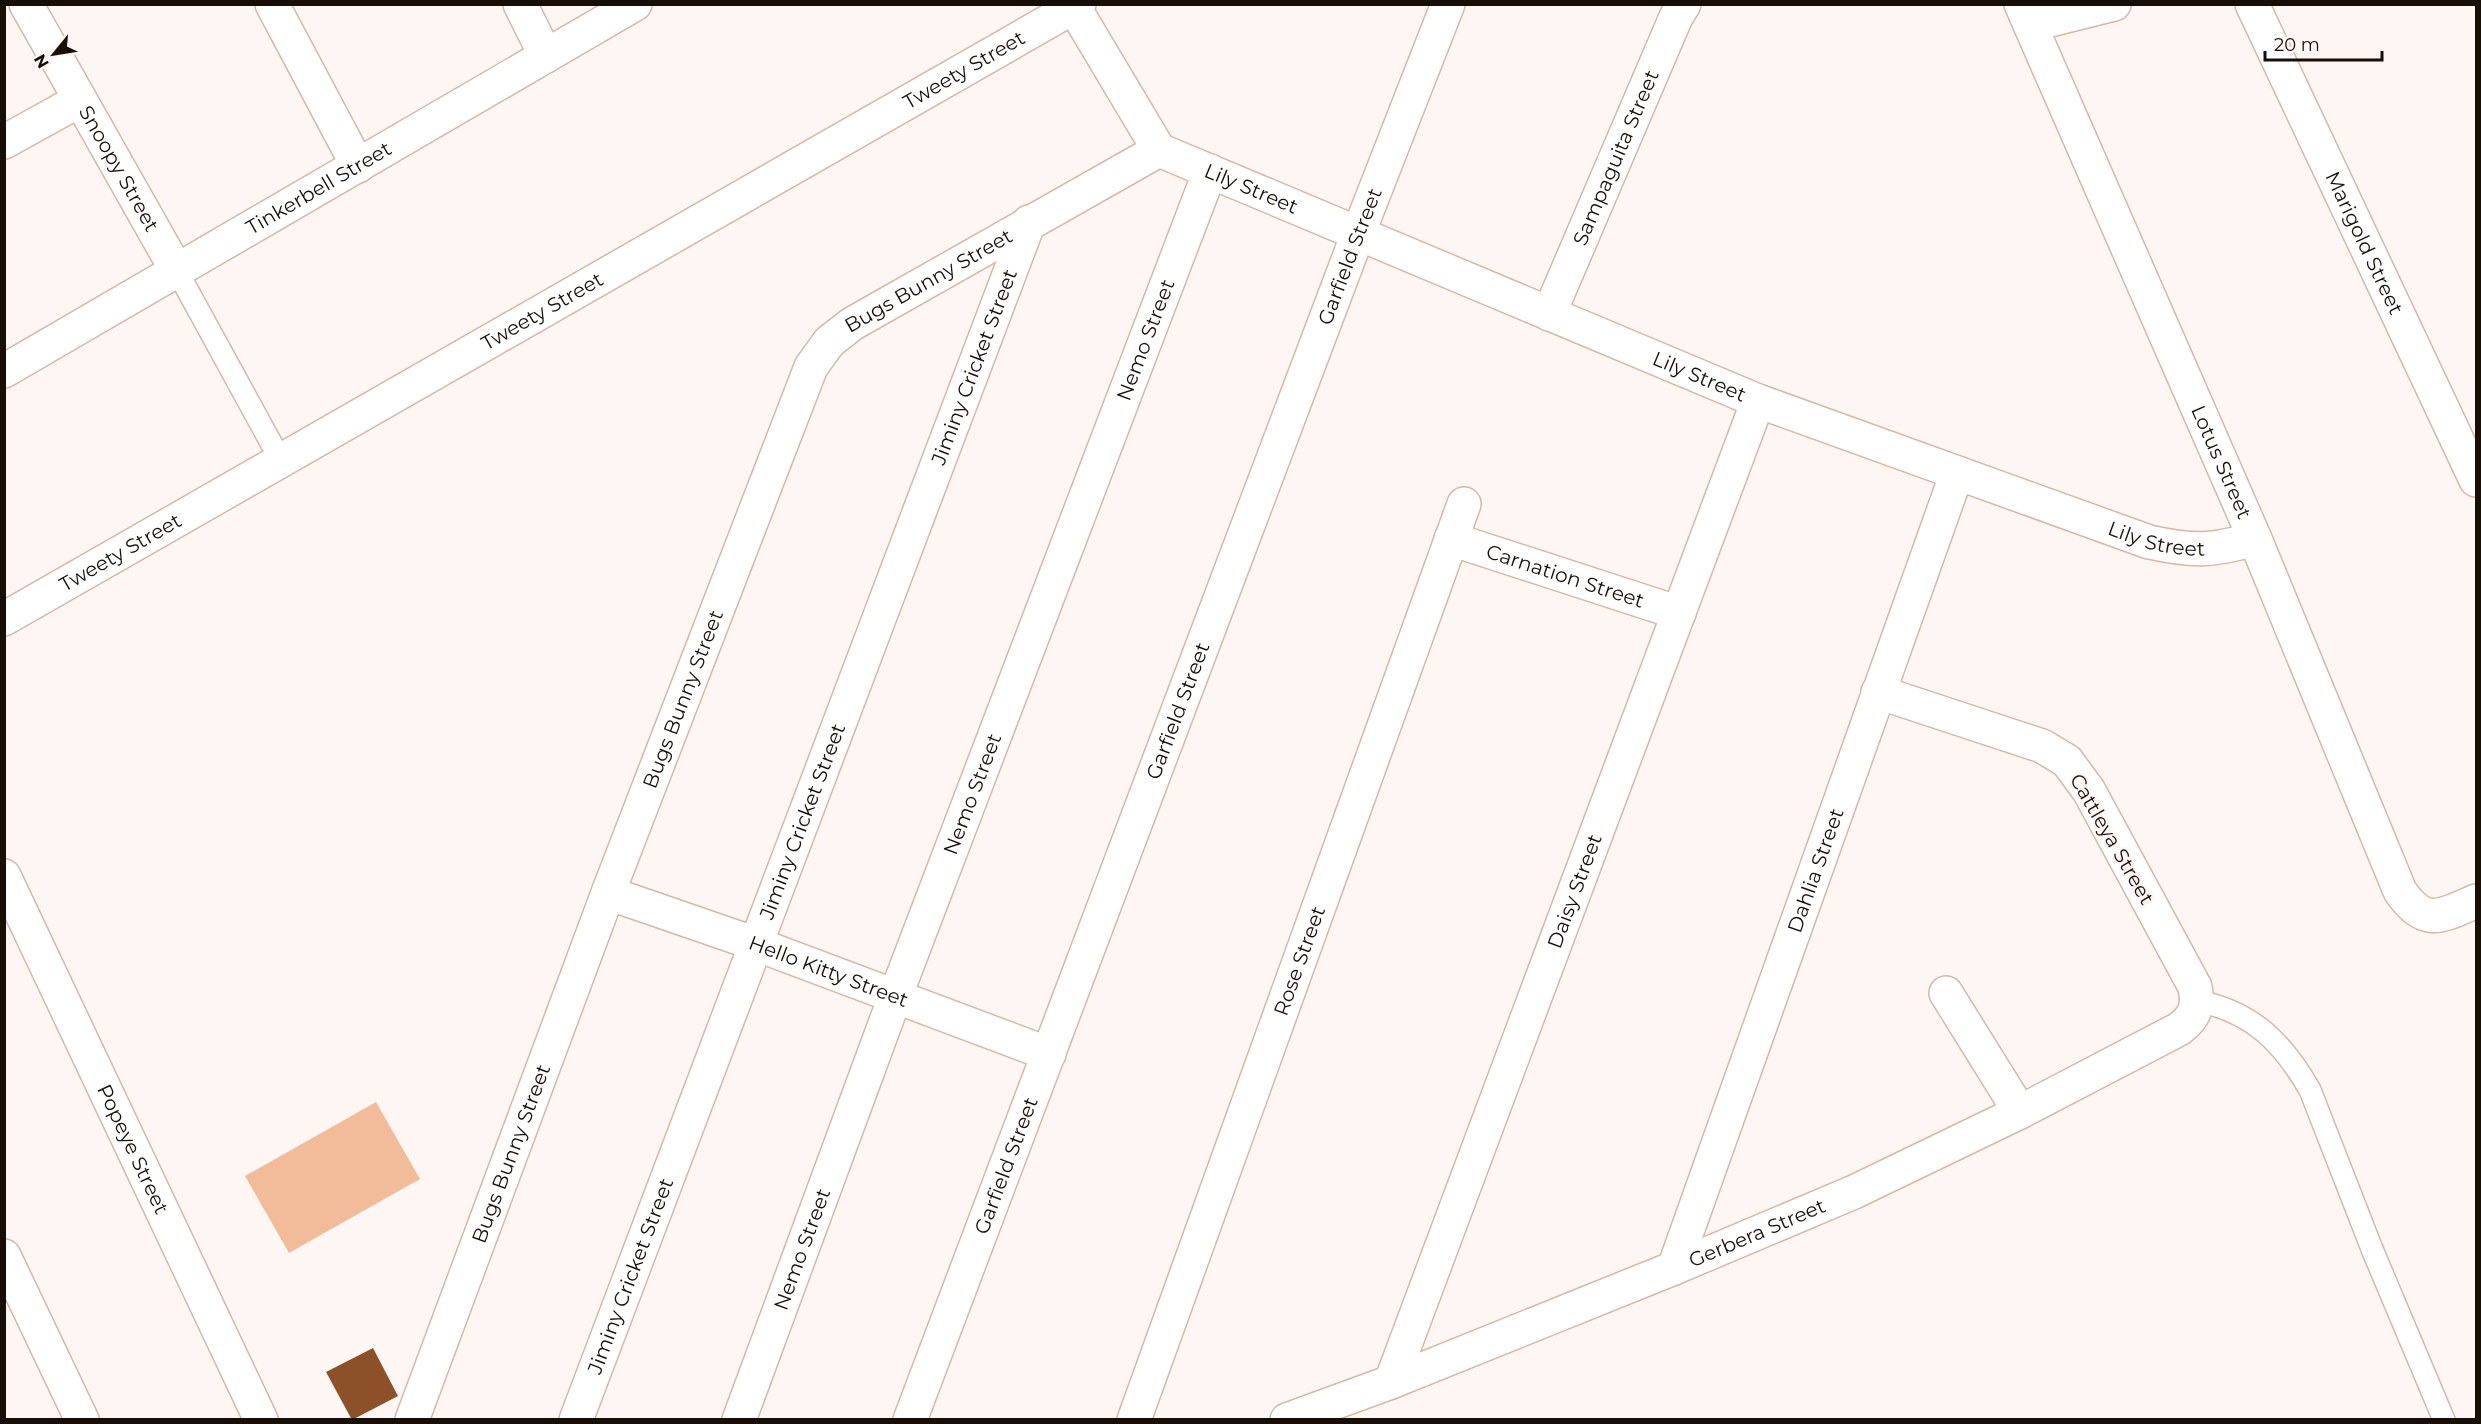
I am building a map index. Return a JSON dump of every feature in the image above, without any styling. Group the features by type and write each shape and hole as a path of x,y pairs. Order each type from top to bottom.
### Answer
{"street":[{"name":"Snoopy Street","path":"26,4 177,271"},
{"path":"273,4 358,165"},
{"path":"520,4 546,56"},
{"name":"Tinkerbell Street","path":"4,371 635,4"},
{"name":"Garfield Street","path":"910,1419 1358,234 1448,4"},
{"name":"Sampaguita Street","path":"1550,314 1671,28 1684,4"},
{"path":"2025,15 2114,4"},
{"name":"Marigold Street","path":"2252,4 2476,480"},
{"path":"1075,6 1159,150"},
{"name":"Tweety Street","path":"4,619 1075,6"},
{"name":"Lotus Street","path":"2025,15 2255,539 2400,891 2410,905 2422,915 2437,916 2476,901"},
{"path":"4,142 80,100"},
{"name":"Lily Street","path":"1159,150 1758,401 2149,542 2195,550 2222,548 2255,539"},
{"name":"Bugs Bunny Street","path":"412,1419 608,893 811,367 829,342 852,324 1159,150"},
{"name":"Nemo Street","path":"738,1419 895,997 1210,171"},
{"name":"Jiminy Cricket Street","path":"576,1419 1029,222"},
{"name":"Daisy Street","path":"1391,1382 1758,401"},
{"name":"Dahlia Street","path":"1674,1268 1957,473"},
{"name":"Rose Street","path":"1134,1419 1464,504"},
{"name":"Carnation Street","path":"1451,539 1679,613"},
{"name":"Cattleya Street","path":"1878,692 2042,746 2067,761 2094,801 2194,987 2197,1001"},
{"name":"Popeye Street","path":"4,876 261,1419"},
{"name":"Hello Kitty Street","path":"608,893 756,944 1049,1054"},
{"path":"1946,993 2020,1112"},
{"name":"Gerbera Street","path":"1287,1419 1391,1382 1674,1268 1854,1192 2020,1112 2179,1029 2195,1014 2197,1001"},
{"path":"4,1256 82,1419"}],"lane":[{"path":"177,271 281,461"},
{"path":"2197,1001 2218,1005 2239,1013 2280,1045 2300,1073 2310,1090 2372,1249 2444,1419"}],"shaded area":[{"path":"376,1102 420,1179 289,1253 245,1176"}],"building":[{"path":"373,1348 398,1396 352,1420 326,1372"}]}
